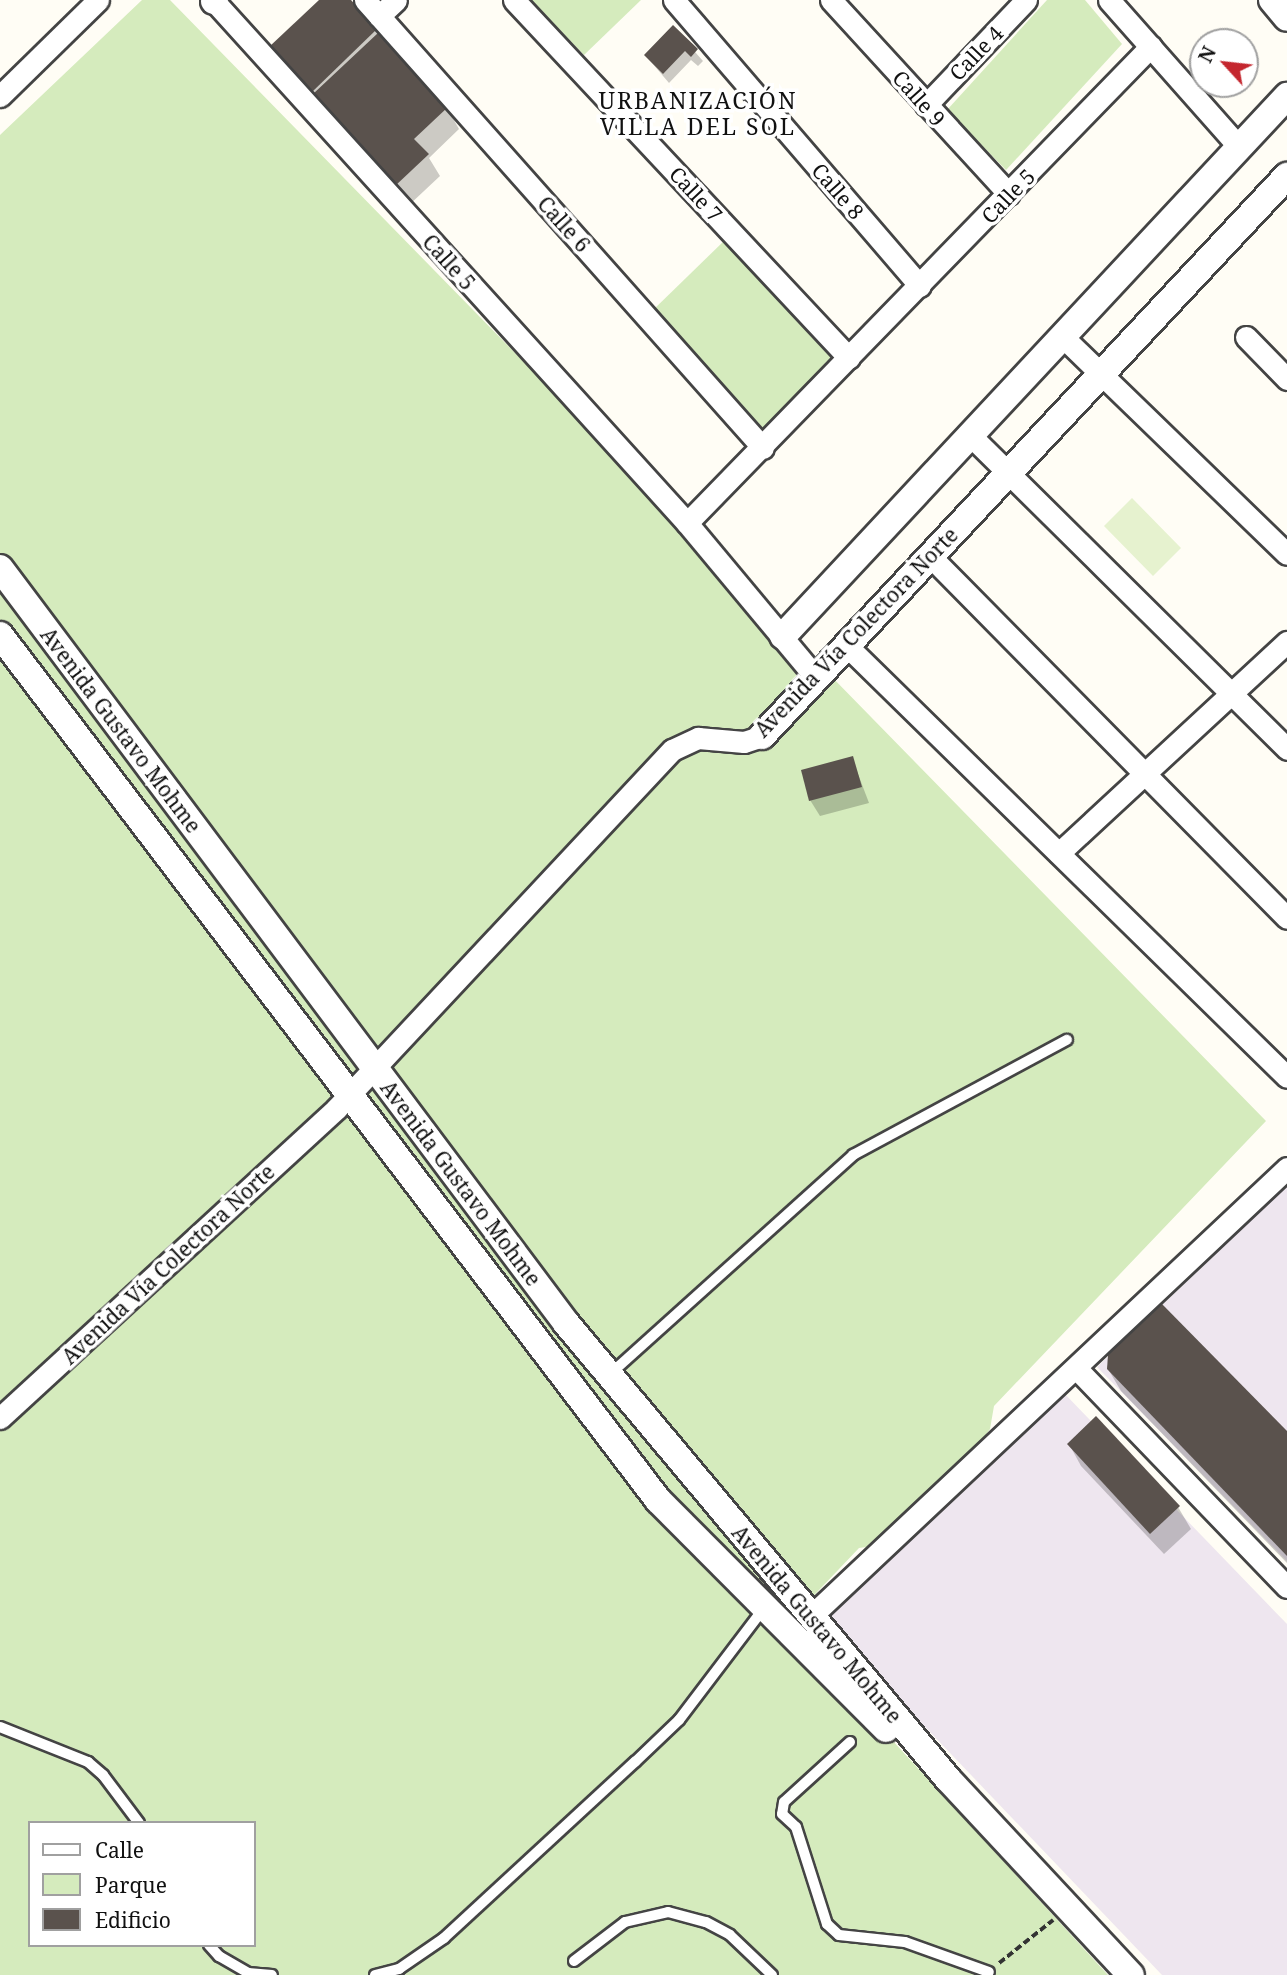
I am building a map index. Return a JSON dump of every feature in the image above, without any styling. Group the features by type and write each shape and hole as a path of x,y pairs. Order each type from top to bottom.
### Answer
{"street":[{"path":"0,96 98,0"},
{"name":"Calle 5","path":"214,0 687,523 816,678"},
{"path":"372,8 396,0"},
{"name":"Calle 7","path":"514,0 849,358"},
{"name":"Calle 8","path":"674,0 920,286"},
{"name":"Calle 4","path":"926,105 1026,0"},
{"path":"1109,0 1239,148"},
{"path":"1272,0 1287,18"},
{"name":"Calle 9","path":"844,5 926,105 1009,194"},
{"name":"Calle 6","path":"372,8 763,448"},
{"name":"Calle 5","path":"687,523 763,448 1151,46"},
{"path":"783,636 973,438 1287,96"},
{"name":"Avenida Vía Colectora Norte","path":"0,1418 344,1102 672,750 698,738 744,741 762,736 1007,472 1287,177"},
{"path":"1245,337 1287,379"},
{"path":"1064,338 1287,554"},
{"path":"973,438 1233,692 1287,749"},
{"path":"930,556 1143,776 1287,918"},
{"name":"Avenida Gustavo Mohme","path":"0,568 375,1069 609,1375 948,1779 1131,1975"},
{"name":"Avenida Gustavo Mohme","path":"0,635 344,1102 658,1500 881,1725 948,1779"},
{"path":"1059,853 1287,642"},
{"path":"846,645 1287,1077"},
{"path":"810,1617 1287,1168"},
{"path":"1076,1368 1287,1587"}],"lane":[{"path":"609,1375 853,1155 1067,1040"},
{"path":"375,1975 399,1969 444,1938 635,1762 679,1720 764,1608"},
{"path":"0,1727 88,1762 120,1794 138,1821"},
{"path":"850,1742 784,1802 782,1814 796,1827 827,1924 839,1935 905,1942 989,1972"},
{"path":"574,1961 625,1922 668,1913 706,1922 730,1935 772,1975"},
{"path":"212,1947 248,1973 272,1975"}],"path":[{"path":"989,1972 1069,1908"}],"shaded area":[{"path":"1287,1186 1287,1561 1097,1367"},
{"path":"1062,1391 1287,1624 1287,1975 1162,1975 824,1621"}],"green space":[{"path":"142,0 170,0 1266,1121 994,1406 990,1429 957,1474 880,1545 859,1548 800,1610 801,1641 1108,1975 0,1975 0,135"},
{"path":"531,0 641,0 584,55"},
{"path":"1047,0 1085,0 1122,44 1006,170 947,110"},
{"path":"726,239 841,357 765,431 651,312"},
{"path":"1132,498 1181,548 1153,576 1104,526"}],"building":[{"path":"319,0 351,0 377,29 312,92 269,47"},
{"path":"673,25 698,49 691,57 685,51 663,74 644,55"},
{"path":"378,33 448,107 414,139 429,154 395,186 313,94"},
{"path":"853,756 862,787 809,801 801,770"},
{"path":"1160,1302 1287,1431 1287,1556 1107,1369 1108,1355"},
{"path":"1096,1416 1180,1506 1150,1534 1067,1444"}],"district":[{"name":"URBANIZACIÓN VILLA DEL SOL","path":"698,113"}]}
